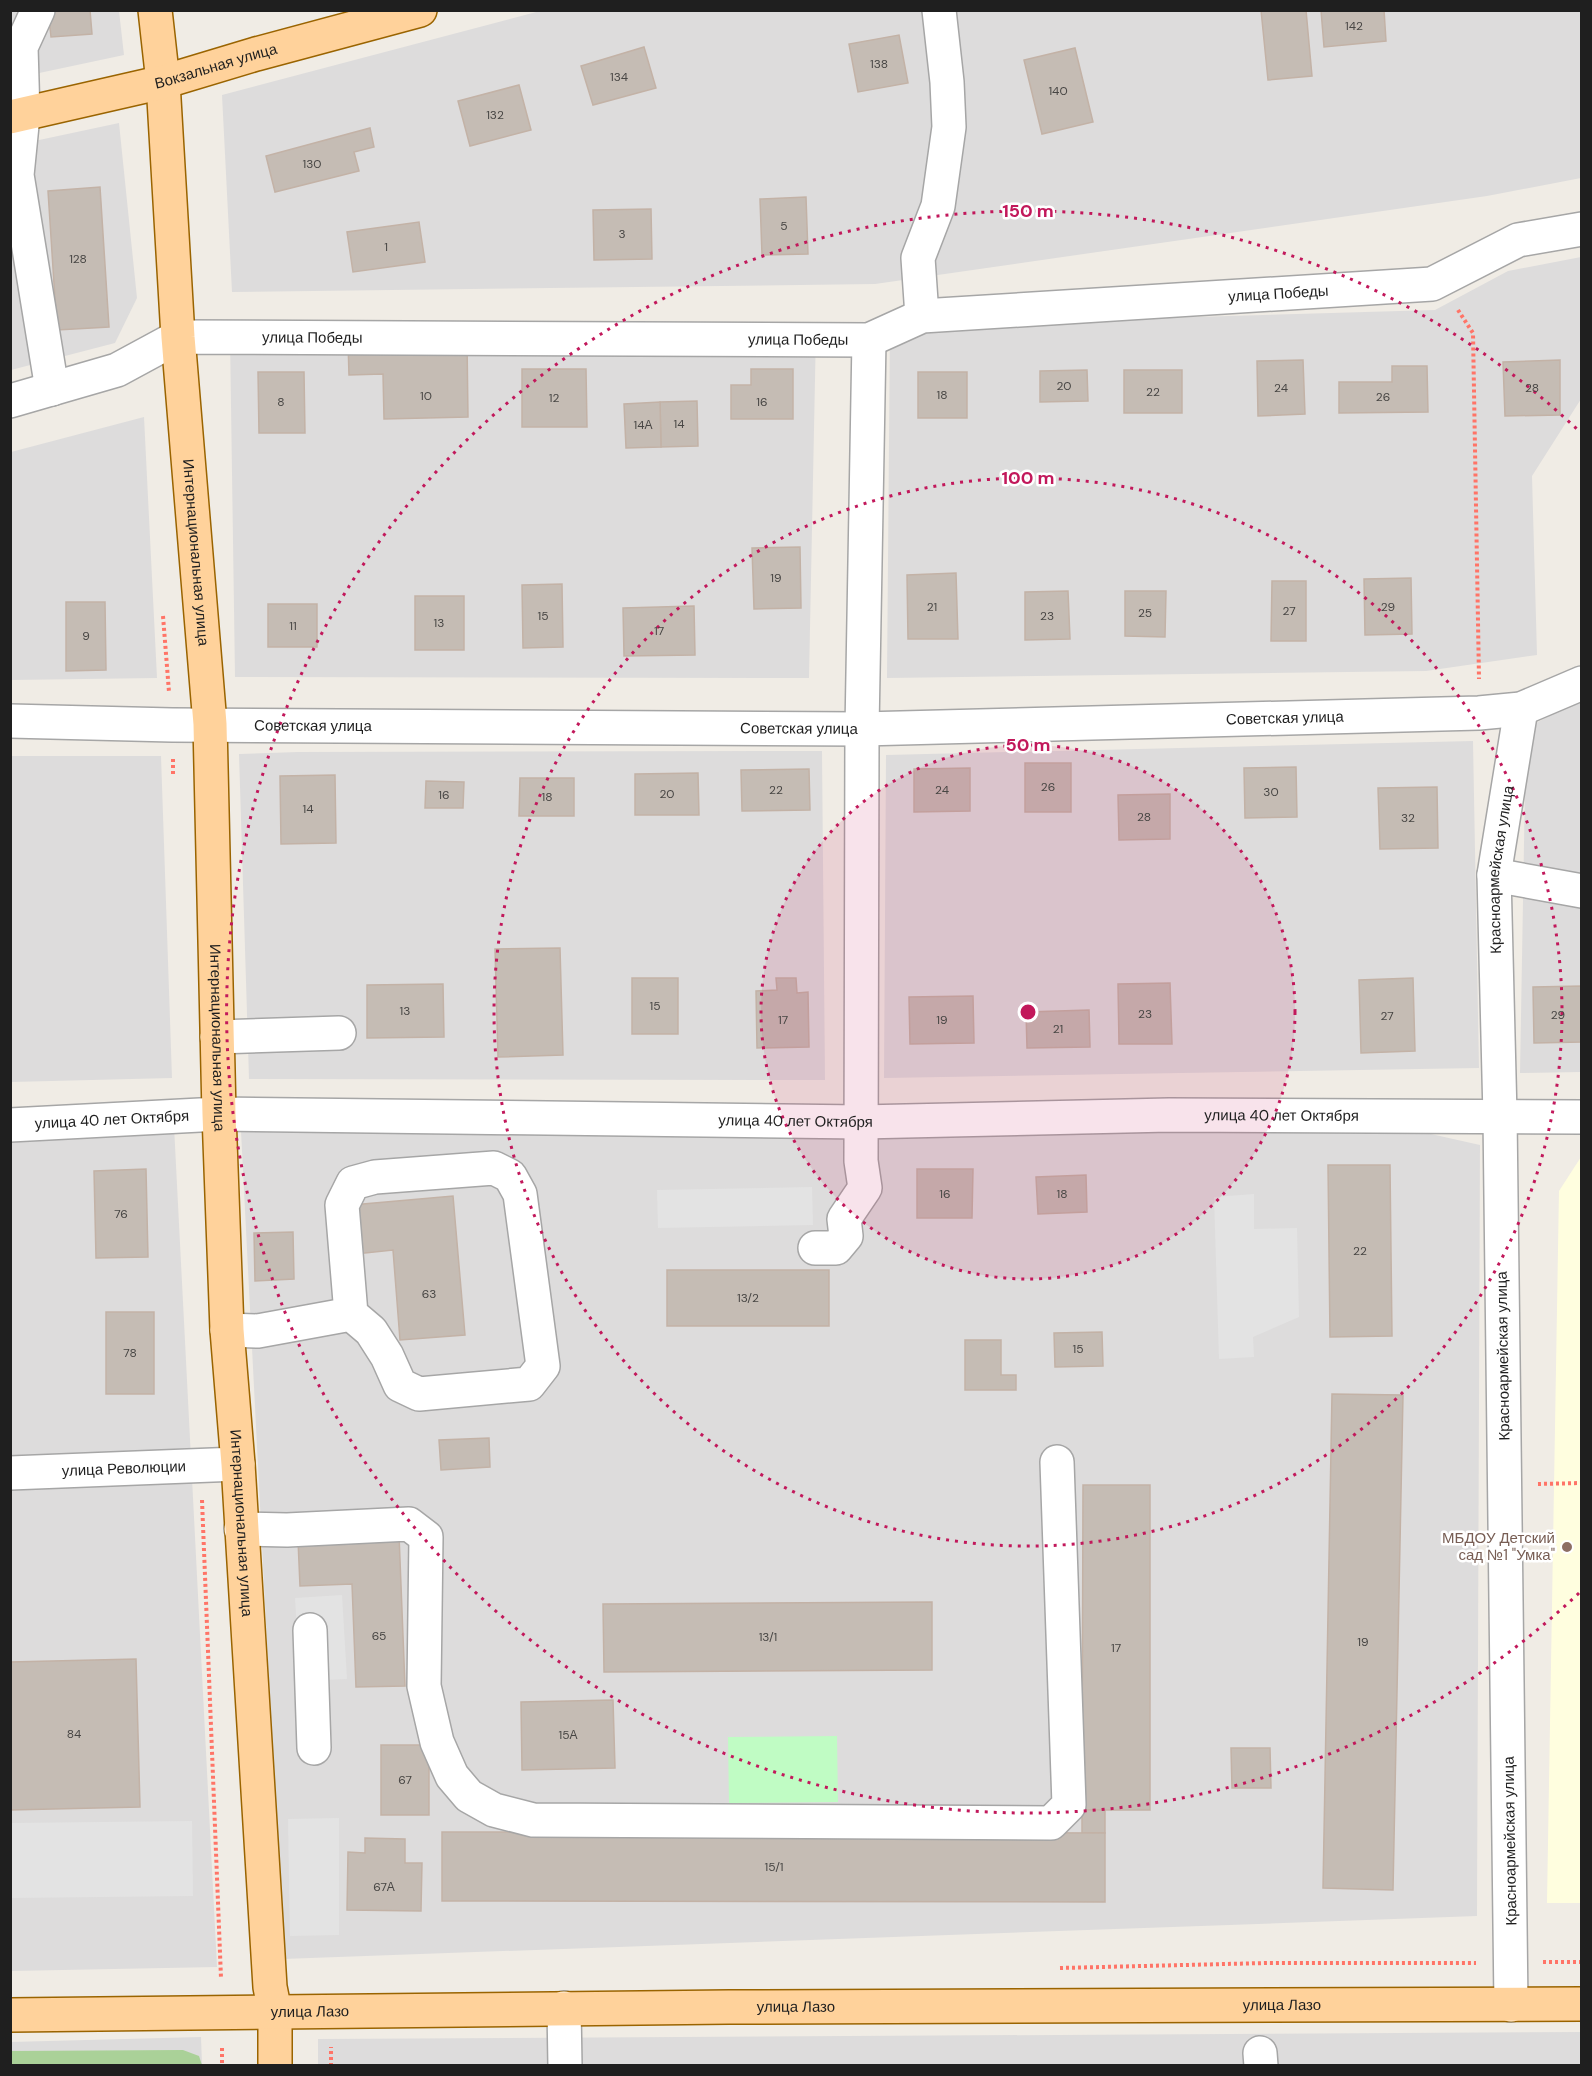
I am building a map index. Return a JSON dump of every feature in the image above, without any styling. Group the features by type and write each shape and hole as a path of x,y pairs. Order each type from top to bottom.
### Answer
{"main road":[{"name":"Интернациональная улица","path":"155,10 163,82 178,337 210,724 219,1114 227,1330 238,1464 270,1987 275,2012 275,2066"},
{"name":"Вокзальная улица","path":"17,116 129,88 163,82 256,54 420,10"},
{"name":"улица Лазо","path":"10,2015 564,2008 1581,2004"}],"street":[{"path":"38,10 21,47 17,116 17,175 52,389"},
{"path":"922,316 918,258 938,206 949,127 947,82 939,10"},
{"name":"улица Победы","path":"10,402 117,370 178,337 869,340 922,316 1432,284 1518,240 1581,229"},
{"path":"815,1248 836,1248 846,1236 844,1219 865,1188 861,1161 862,729 869,340"},
{"name":"Советская улица","path":"10,721 172,725 862,729 1192,722 1479,713 1521,709 1581,683"},
{"name":"Красноармейская улица","path":"1511,2005 1500,1116 1494,875 1521,709"},
{"path":"1494,875 1581,891"},
{"path":"217,1037 339,1033"},
{"name":"улица 40 лет Октября","path":"10,1125 219,1114 861,1122 1169,1115 1581,1117"},
{"path":"494,1168 510,1176 520,1194 543,1366 529,1384 419,1394 400,1385 387,1356 371,1331 351,1314 342,1205 353,1182 375,1177 494,1168"},
{"path":"227,1330 258,1331 351,1314"},
{"path":"241,1529 287,1530 409,1524 426,1537 424,1686 437,1742 452,1776 469,1796 494,1809 533,1820 1051,1823 1069,1805 1057,1462"},
{"name":"улица Революции","path":"10,1473 238,1464"},
{"path":"310,1630 314,1748"},
{"path":"564,2008 565,2066"}],"path":[{"path":"1432,284 1460,312 1473,333 1479,713"},
{"path":"162,606 172,725 174,782"},
{"path":"201,1464 222,2066"},
{"path":"1505,1486 1581,1483"},
{"path":"1267,1963 1581,1962"}],"shaded area":[{"path":"10,11 119,11 124,55 11,79"},
{"path":"540,11 1581,11 1581,178 1487,196 875,284 232,292 222,95"},
{"path":"119,123 137,298 115,343 11,370 11,146"},
{"path":"1581,257 1581,399 1532,476 1537,655 1426,671 887,678 890,326 1435,310 1508,271"},
{"path":"816,330 809,678 235,677 230,337"},
{"path":"144,417 157,678 11,680 11,452"},
{"path":"1581,700 1581,1072 1520,1073 1526,728"},
{"path":"1473,741 1479,1068 884,1078 886,755"},
{"path":"822,751 825,1080 249,1079 239,754"},
{"path":"10,756 161,756 172,1078 11,1082"},
{"path":"1364,1119 1480,1145 1477,1916 283,1959 241,1131"},
{"path":"174,1126 217,1967 11,1971 11,1135"},
{"name":"МБДОУ Детский сад №1 \"Умка\"","path":"1581,1157 1582,1903 1547,1903 1559,1191"},
{"path":"812,1187 813,1225 658,1228 657,1190"},
{"path":"1254,1194 1254,1229 1297,1228 1299,1317 1253,1337 1254,1357 1219,1359 1214,1197"},
{"path":"342,1595 347,1679 300,1681 295,1598"},
{"path":"339,1818 339,1935 290,1936 288,1819"},
{"path":"192,1821 193,1896 11,1898 11,1823"},
{"path":"1582,2032 1581,2066 318,2066 318,2039"},
{"path":"201,2037 202,2065 11,2065 10,2042"}],"green space":[{"path":"837,1736 838,1802 729,1803 728,1737"},
{"path":"183,2050 199,2056 202,2065 11,2065 11,2051"}],"building":[{"path":"48,10 90,10 92,34 51,37"},
{"path":"1261,10 1306,10 1312,76 1268,80"},
{"path":"1321,10 1384,10 1386,41 1324,47"},
{"path":"899,35 908,83 858,92 849,44"},
{"path":"644,47 656,88 593,105 581,66"},
{"path":"1075,48 1093,122 1042,134 1024,60"},
{"path":"519,85 531,130 470,146 458,101"},
{"path":"370,128 374,147 354,152 359,171 275,192 266,156"},
{"path":"100,187 109,327 57,330 48,191"},
{"path":"806,197 808,254 762,255 760,199"},
{"path":"651,209 652,259 594,260 593,210"},
{"path":"419,222 425,262 353,272 347,232"},
{"path":"467,340 468,417 384,419 383,374 349,375 348,342"},
{"path":"1303,360 1305,414 1258,416 1257,361"},
{"path":"1560,360 1560,415 1505,416 1503,362"},
{"path":"1392,366 1427,366 1428,412 1339,413 1339,382 1392,382"},
{"path":"522,369 586,369 587,427 522,427"},
{"path":"751,369 793,369 793,419 731,419 731,385 751,385"},
{"path":"1087,370 1088,401 1040,402 1040,371"},
{"path":"1124,370 1182,370 1182,413 1124,413"},
{"path":"258,372 304,372 305,433 259,433"},
{"path":"918,372 967,372 967,418 918,418"},
{"path":"697,401 698,446 661,447 660,402"},
{"path":"660,402 661,447 626,448 624,404"},
{"path":"800,547 801,608 754,609 752,548"},
{"path":"956,573 958,639 908,639 907,575"},
{"path":"1411,578 1412,634 1365,635 1364,579"},
{"path":"1272,581 1306,581 1306,641 1271,641"},
{"path":"562,584 563,647 523,648 522,585"},
{"path":"1068,591 1070,639 1025,640 1025,592"},
{"path":"1125,591 1166,591 1165,637 1125,636"},
{"path":"415,596 464,596 464,650 415,650"},
{"path":"66,602 105,602 106,670 66,671"},
{"path":"268,604 317,604 317,647 268,647"},
{"path":"694,606 695,655 624,656 623,608"},
{"path":"1025,763 1071,763 1071,812 1025,812"},
{"path":"1296,767 1297,817 1245,818 1244,768"},
{"path":"970,768 970,811 914,812 914,769"},
{"path":"809,769 810,810 742,811 741,770"},
{"path":"698,773 699,815 635,815 635,774"},
{"path":"335,775 336,843 281,844 280,776"},
{"path":"520,778 574,778 574,816 519,816"},
{"path":"426,781 464,782 463,808 425,808"},
{"path":"1437,787 1438,848 1380,849 1378,788"},
{"path":"1170,794 1170,839 1119,840 1118,795"},
{"path":"560,948 563,1055 498,1057 495,949"},
{"path":"632,978 678,978 678,1034 632,1034"},
{"path":"776,978 796,978 797,993 808,992 809,1047 757,1048 756,991 777,990"},
{"path":"1413,978 1415,1051 1361,1053 1359,980"},
{"path":"1170,983 1172,1044 1119,1044 1118,984"},
{"path":"443,984 444,1037 367,1038 367,985"},
{"path":"1582,986 1582,1042 1534,1043 1533,987"},
{"path":"973,996 974,1043 910,1044 909,997"},
{"path":"1089,1010 1090,1047 1027,1048 1026,1012"},
{"path":"1328,1165 1390,1165 1392,1336 1330,1337"},
{"path":"146,1169 148,1257 96,1258 94,1171"},
{"path":"917,1169 973,1169 972,1218 917,1218"},
{"path":"1086,1175 1087,1212 1038,1214 1036,1177"},
{"path":"453,1196 465,1335 400,1340 393,1250 356,1254 352,1205"},
{"path":"293,1232 294,1279 255,1281 254,1233"},
{"path":"667,1270 829,1270 829,1326 667,1326"},
{"path":"106,1312 154,1312 154,1394 106,1394"},
{"path":"1102,1332 1103,1366 1055,1367 1054,1333"},
{"path":"965,1340 1001,1340 1001,1375 1016,1375 1016,1390 965,1390"},
{"path":"1332,1394 1403,1395 1393,1890 1323,1888"},
{"path":"489,1438 490,1467 441,1470 439,1440"},
{"path":"1083,1485 1150,1485 1150,1810 1082,1810"},
{"path":"399,1535 405,1686 356,1687 352,1584 300,1586 298,1540"},
{"path":"932,1602 932,1670 604,1672 603,1604"},
{"path":"136,1659 140,1807 10,1810 10,1662"},
{"path":"613,1700 615,1768 522,1770 521,1702"},
{"path":"381,1745 429,1745 429,1815 381,1815"},
{"path":"1231,1748 1270,1748 1271,1788 1232,1788"},
{"path":"1082,1810 1105,1810 1105,1833 1082,1833"},
{"path":"442,1832 1105,1833 1105,1902 442,1901"},
{"path":"365,1838 405,1839 405,1863 422,1863 421,1911 347,1910 348,1852 365,1853"}],"place":[{"name":"МБДОУ Детский сад №1 \"Умка\"","path":"1567,1547"}]}
